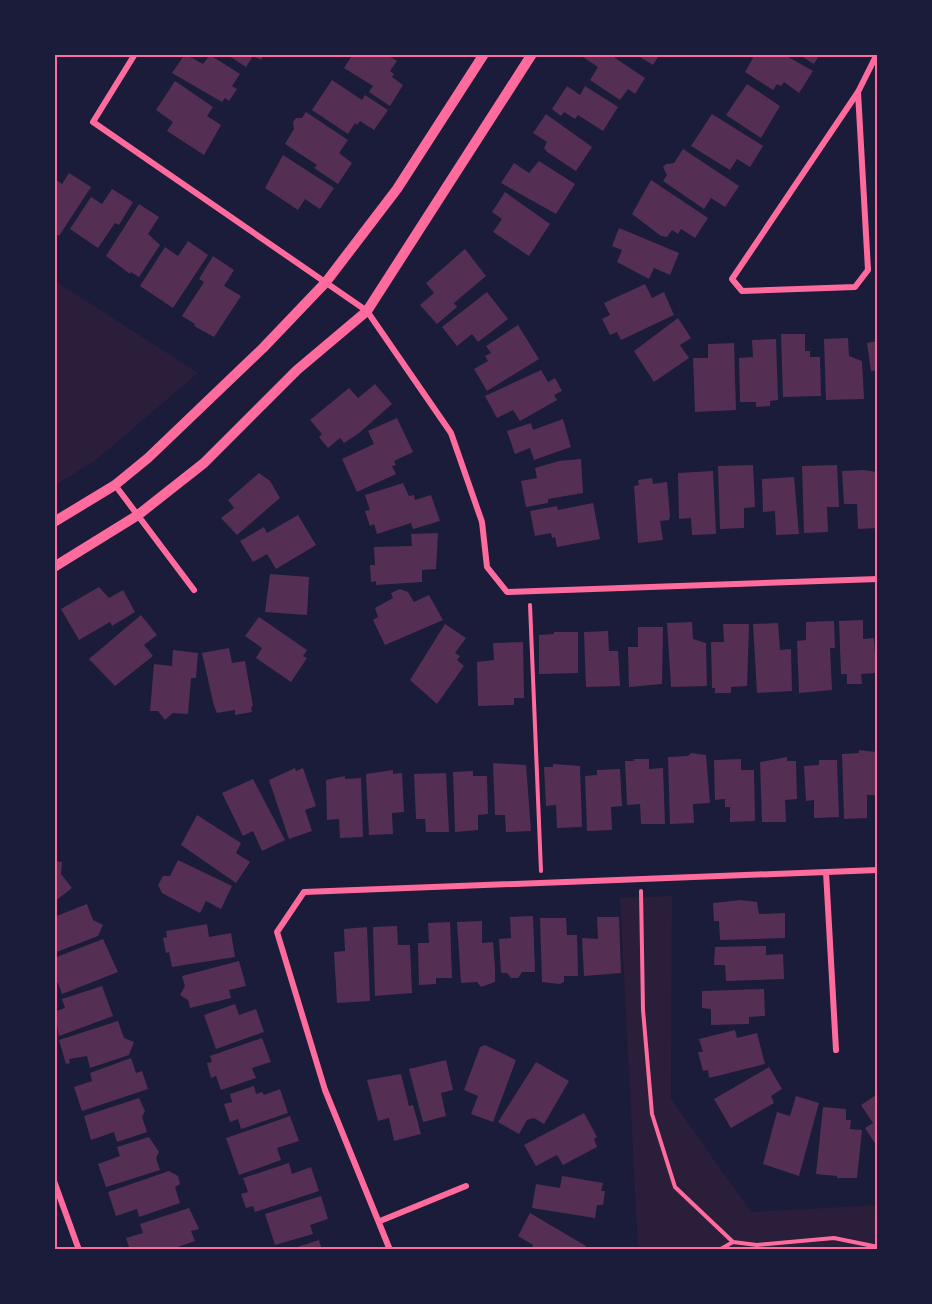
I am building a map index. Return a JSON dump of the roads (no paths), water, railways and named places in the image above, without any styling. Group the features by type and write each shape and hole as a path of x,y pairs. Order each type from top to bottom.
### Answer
{"street":[{"path":"135,54 93,122 367,311 451,433 482,522 486,567 507,592 878,579"},
{"path":"54,522 114,485 148,458 263,348 326,282 397,189 484,54"},
{"path":"54,567 138,515 204,463 297,370 367,311 532,54"},
{"path":"858,92 868,270 855,286 742,291 732,279 858,92 878,54"},
{"path":"114,485 194,590"},
{"path":"390,1250 325,1090 277,932 304,892 878,870"},
{"path":"826,872 836,1050"},
{"path":"54,1181 58,1206 79,1250"},
{"path":"380,1221 466,1186"}]}
